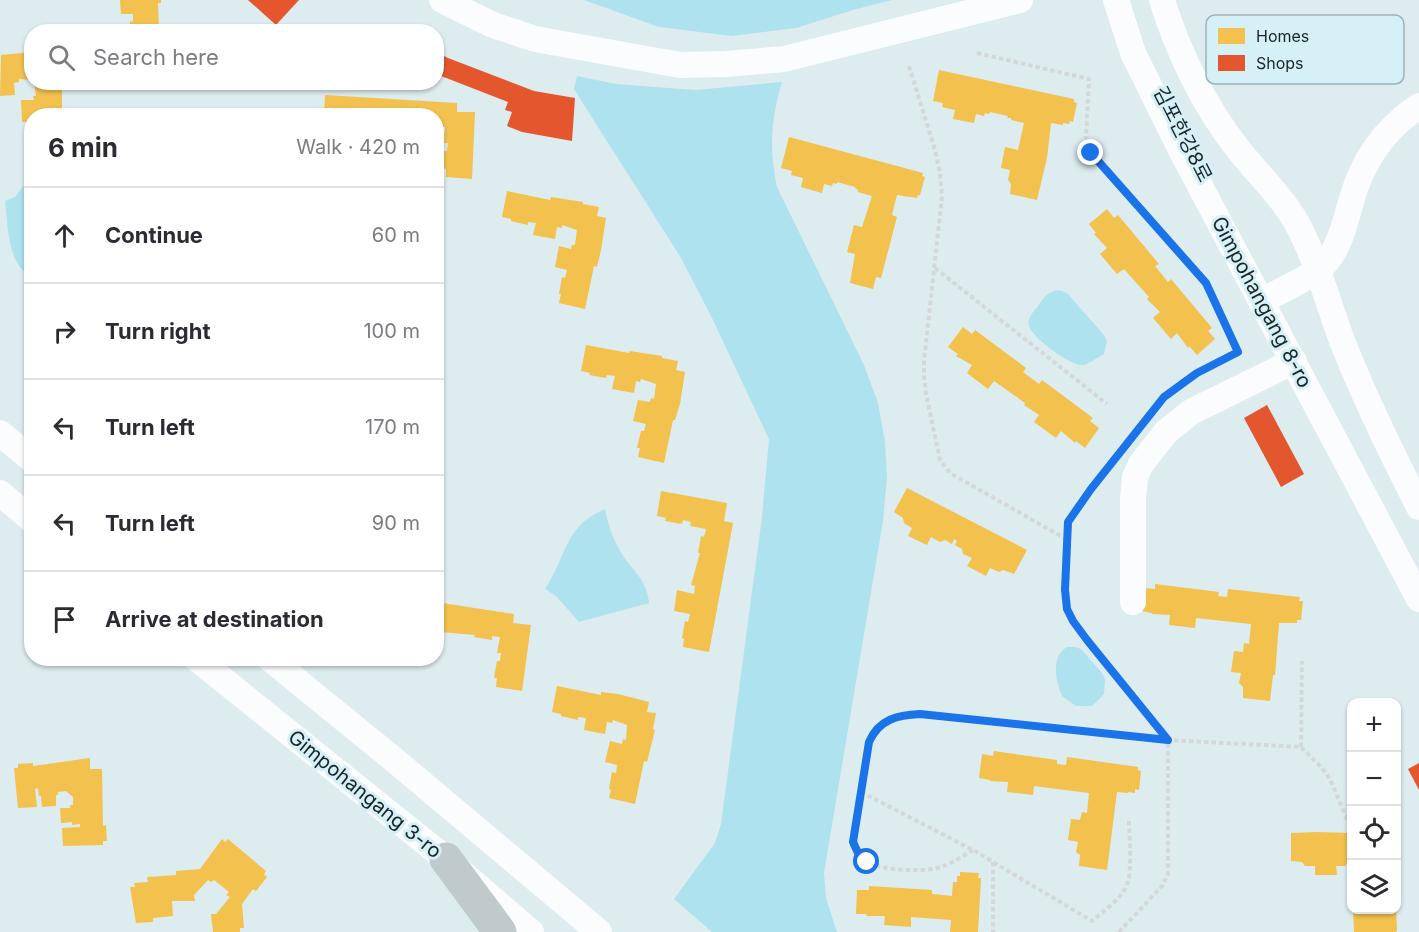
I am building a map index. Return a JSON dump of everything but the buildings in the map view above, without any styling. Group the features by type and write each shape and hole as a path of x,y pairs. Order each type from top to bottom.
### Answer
{"main road":[{"path":"446,859 500,932"}],"street":[{"path":"442,0 493,25 535,39 680,65 784,59 1020,0"},
{"name":"김포한강8로","path":"1118,0 1140,48 1268,298 1294,361"},
{"name":"Gimpohangang 8-ro","path":"1118,0 1138,63 1256,292 1419,599"},
{"path":"1162,0 1171,29 1209,105 1238,149 1290,212 1302,232 1341,338 1389,447 1419,507"},
{"path":"1268,298 1317,269 1332,255 1365,161 1384,136 1419,106"},
{"path":"1133,602 1134,477 1141,464 1166,432 1191,412 1294,361"},
{"path":"0,433 24,453"},
{"path":"0,493 24,513"},
{"name":"Gimpohangang 3-ro","path":"206,666 446,859 531,932"},
{"path":"279,666 599,932"}],"path":[{"path":"977,53 1089,79 1086,137 1091,153 1206,283 1238,352 1179,384 1164,397 1149,416"},
{"path":"909,66 935,150 942,196 924,376 940,460 950,473 1066,539"},
{"path":"934,268 1107,404"},
{"path":"1119,932 1163,885 1168,874 1168,740 1073,621 1067,609 1065,590 1068,522 1127,443"},
{"path":"1301,747 1302,661"},
{"path":"973,850 945,866 920,871 880,866 867,862 858,853 853,842 869,742 874,730 884,722 906,715 920,714 1168,740 1301,747 1330,779 1347,820"},
{"path":"861,792 993,861 1092,921 1125,888 1128,878 1129,820"},
{"path":"993,861 993,932"}],"shaded area":[{"path":"584,0 892,0 796,28 732,36 659,27"},
{"path":"577,76 616,84 695,90 782,82 772,134 777,187 864,365 878,403 885,442 887,477 883,521 824,873 826,898 837,932 712,932 674,899 715,843 721,824 762,517 769,439 681,258 574,89"},
{"path":"24,186 24,272 13,254 8,232 5,201 15,197"},
{"path":"1059,290 1067,293 1107,341 1104,354 1084,365 1071,362 1053,351 1031,331 1029,326 1031,315 1044,297"},
{"path":"605,509 616,543 642,582 649,603 579,622 556,596 545,589 574,533 581,524"},
{"path":"1067,647 1081,649 1102,673 1105,680 1104,694 1092,706 1076,706 1062,696 1056,677 1056,663 1062,651"}],"route":[{"path":"867,862 858,853 853,842 869,742 874,730 895,717 920,714 1168,740 1087,640 1067,609 1065,590 1068,522 1091,489 1164,397 1197,373 1238,352 1206,283 1091,153"}]}
